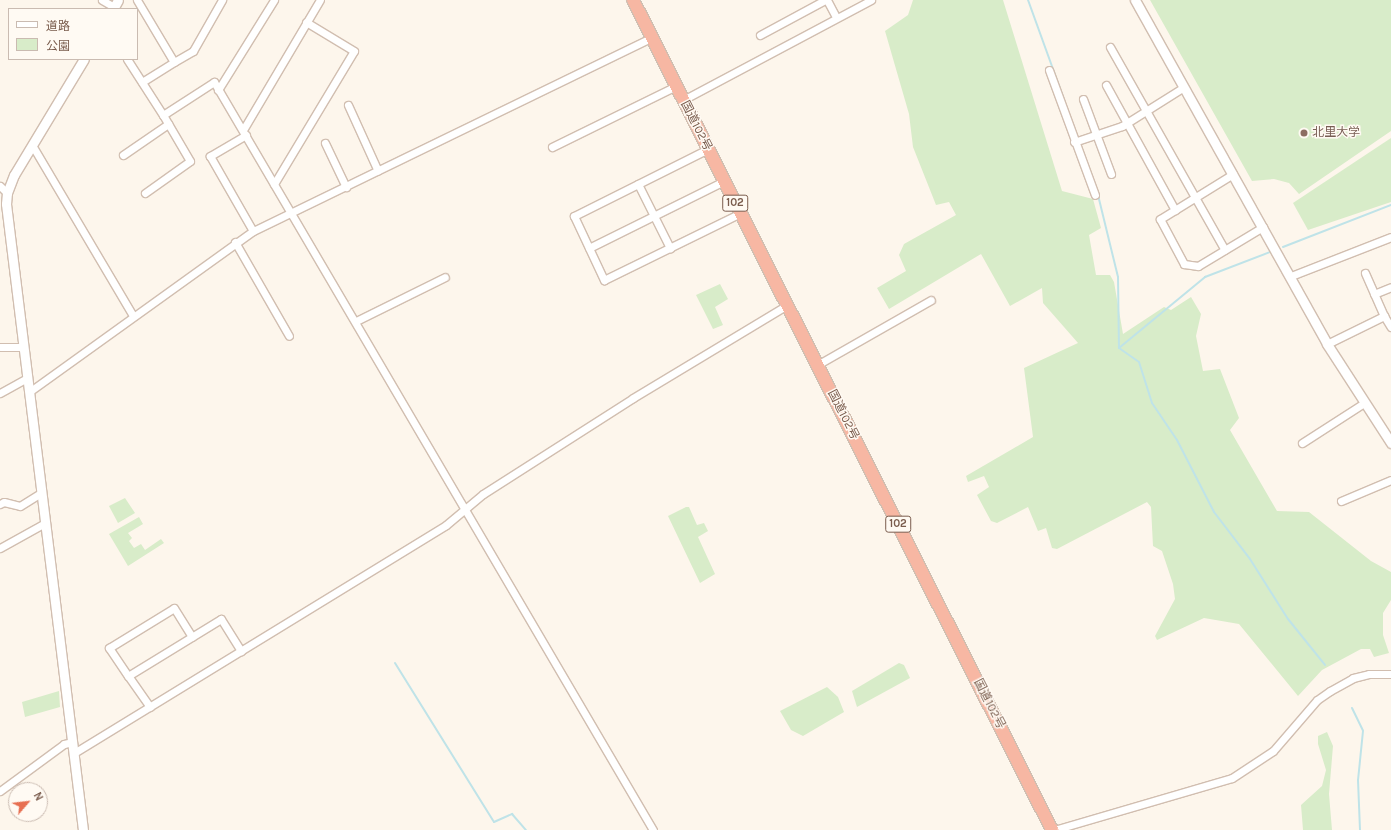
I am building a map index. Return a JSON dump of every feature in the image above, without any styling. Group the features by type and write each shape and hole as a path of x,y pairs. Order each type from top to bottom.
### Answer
{"highway":[{"name":"国道102号","path":"633,0 1053,830"}],"street":[{"path":"102,0 115,5"},
{"path":"137,0 174,62"},
{"path":"142,82 192,51 222,0"},
{"path":"218,90 274,0"},
{"path":"253,231 210,156 244,133 306,22 320,0"},
{"path":"760,34 826,0 836,18"},
{"path":"684,100 871,0"},
{"path":"1135,0 1291,276 1327,344 1391,443"},
{"path":"274,184 354,51 306,22"},
{"path":"29,392 235,242 253,231 652,37"},
{"path":"1110,47 1196,197 1224,250"},
{"path":"83,60 14,176 2,191 29,392 83,830"},
{"path":"128,60 190,161 145,193"},
{"path":"1049,70 1077,141 1094,195"},
{"path":"163,115 214,82 356,321 465,511 653,830"},
{"path":"1106,85 1175,210"},
{"path":"552,147 676,86"},
{"path":"1077,141 1127,123 1184,87"},
{"path":"1083,98 1111,174"},
{"path":"348,105 378,171"},
{"path":"123,155 168,124"},
{"path":"325,143 346,186"},
{"path":"32,146 133,316"},
{"path":"708,149 574,216 604,280 740,213"},
{"path":"1233,174 1160,219 1184,264 1198,266 1263,227"},
{"path":"589,248 724,181"},
{"path":"638,184 670,248"},
{"path":"1291,276 1391,238"},
{"path":"235,242 289,336"},
{"path":"1365,273 1384,316 1391,327"},
{"path":"356,321 445,277"},
{"path":"1374,294 1391,287"},
{"path":"817,365 930,300"},
{"path":"74,753 440,529 465,511 483,494 600,419 787,305"},
{"path":"1327,344 1384,316"},
{"path":"0,347 23,347"},
{"path":"0,393 27,378"},
{"path":"1302,444 1364,403"},
{"path":"1341,501 1391,480"},
{"path":"0,504 4,502 20,506 41,493"},
{"path":"0,548 45,523"},
{"path":"150,707 109,648 174,608 192,637"},
{"path":"128,676 221,619 241,651"},
{"path":"1053,830 1232,778 1273,751 1317,700 1330,690 1353,678 1369,674 1391,674"},
{"path":"0,791 58,749 72,742"}],"green space":[{"path":"913,0 1003,0 1062,191 1093,199 1101,228 1089,235 1096,275 1110,275 1114,282 1123,334 1164,307 1171,310 1191,297 1201,314 1196,336 1203,371 1220,369 1239,418 1230,430 1277,511 1309,512 1371,561 1391,572 1391,600 1383,613 1383,635 1389,653 1374,657 1370,649 1361,649 1322,670 1298,696 1239,624 1204,618 1157,640 1155,636 1175,599 1173,584 1162,551 1153,546 1151,507 1147,502 1057,549 1052,548 1046,528 1038,531 1028,507 997,523 991,521 977,495 989,487 984,476 968,482 966,476 1033,437 1024,368 1078,343 1043,303 1042,288 1010,306 981,254 889,309 877,288 906,271 899,255 904,244 956,215 949,202 936,205 913,147 909,114 885,31 908,15"},
{"name":"北里大学","path":"1150,0 1391,0 1391,131 1299,194 1289,183 1274,179 1252,181"},
{"path":"1391,138 1391,202 1308,230 1293,203"},
{"path":"720,284 728,299 715,307 723,325 713,329 696,295"},
{"path":"125,498 135,513 118,523 109,506"},
{"path":"689,507 697,525 704,523 708,531 698,537 715,574 700,583 668,516"},
{"path":"139,517 143,524 128,533 132,538 129,541 134,548 141,544 145,550 161,539 164,543 128,566 109,534"},
{"path":"899,663 904,665 910,678 857,707 852,691"},
{"path":"827,687 838,697 844,712 803,736 791,730 780,711"},
{"path":"59,691 60,707 25,717 22,702"},
{"path":"1327,732 1333,746 1329,794 1332,830 1303,830 1301,805 1322,786 1326,770 1318,744 1318,736"}],"waterway":[{"path":"1028,0 1065,102"},
{"path":"1098,195 1118,277 1119,348 1139,362 1152,403 1177,440 1214,512 1250,559 1288,619 1325,665"},
{"path":"1283,247 1391,205"},
{"path":"1119,348 1205,277 1270,252"},
{"path":"395,663 494,822 512,814 526,830"},
{"path":"1352,708 1363,731 1358,780 1360,830"}],"place":[{"name":"北里大学","path":"1304,133"}]}
